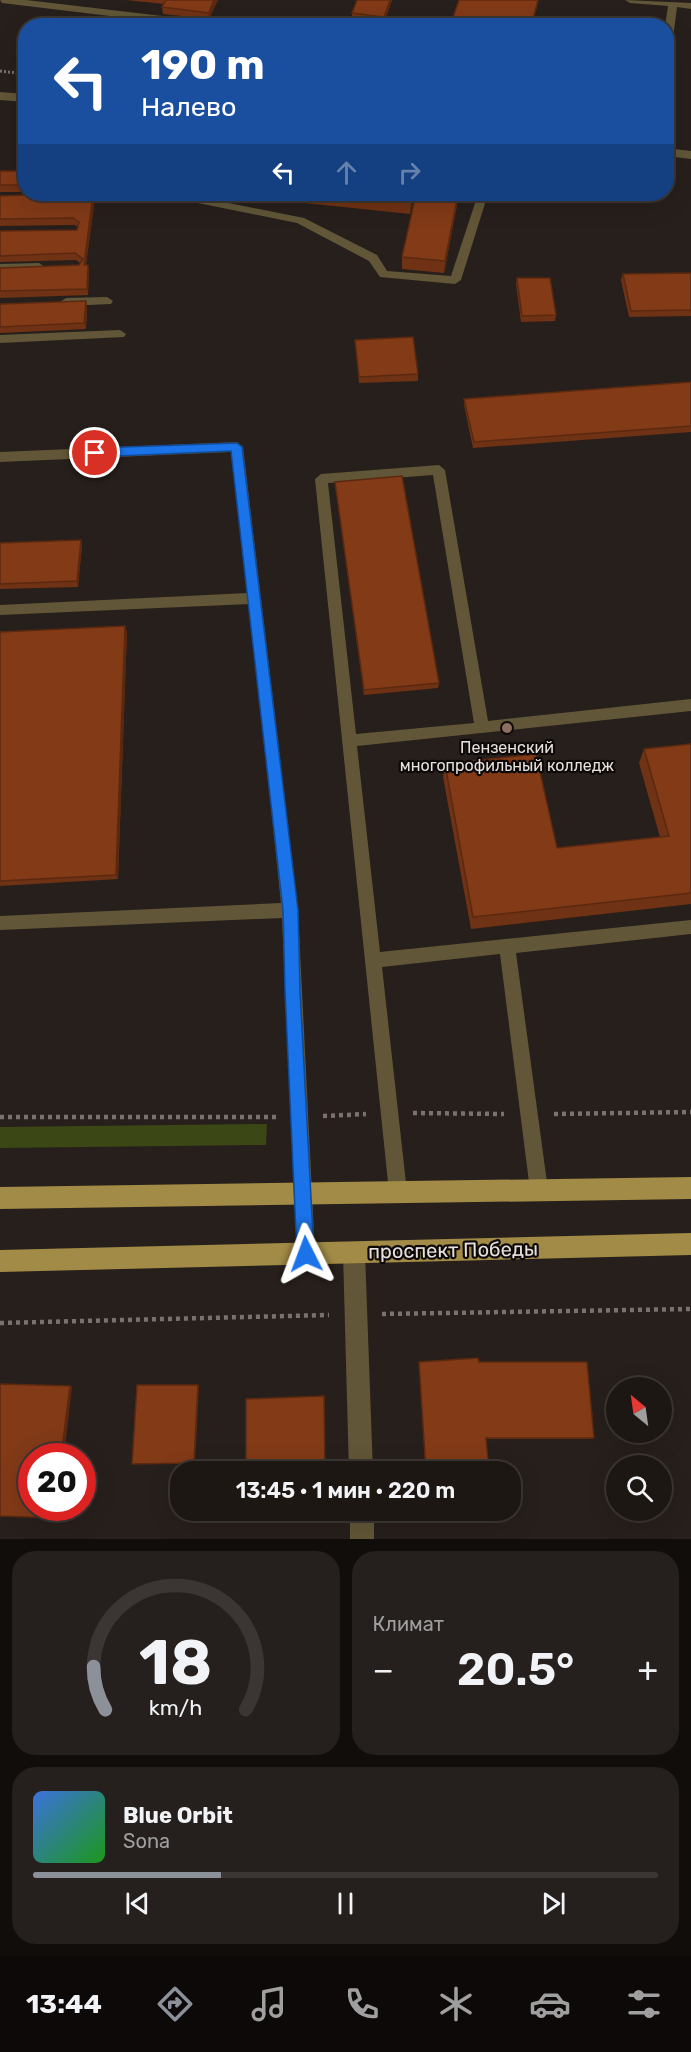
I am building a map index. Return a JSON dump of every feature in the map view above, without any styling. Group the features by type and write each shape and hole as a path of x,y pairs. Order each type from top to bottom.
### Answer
{"main road":[{"path":"0,1198 691,1188"},
{"name":"проспект Победы","path":"0,1261 691,1244"}],"street":[{"path":"0,96 18,97"},
{"path":"674,153 691,155"},
{"path":"354,1253 361,1461"},
{"path":"362,1521 362,1539"}],"lane":[{"path":"2,0 154,18"},
{"path":"630,0 691,6"},
{"path":"671,18 673,4"},
{"path":"204,201 300,220 373,258 384,274 455,280 481,201"},
{"path":"0,268 54,267"},
{"path":"59,302 107,301"},
{"path":"0,339 120,334"},
{"path":"0,457 237,447 290,910 306,1254"},
{"path":"398,1192 321,479 439,470 482,728"},
{"path":"0,610 256,598"},
{"path":"349,741 691,705"},
{"path":"0,923 290,910"},
{"path":"373,960 691,927"},
{"path":"507,946 538,1190"}],"path":[{"path":"0,71 18,73"},
{"path":"0,1117 299,1117 389,1113 691,1112"}],"green space":[{"path":"267,1124 266,1145 0,1148 0,1127"}],"building":[{"path":"166,0 214,0 209,13 162,7"},
{"path":"357,0 390,0 384,17 352,13"},
{"path":"459,0 538,0 533,18 453,18"},
{"path":"0,171 18,171 18,185 0,185"},
{"path":"18,195 18,201 92,201 84,265 88,265 87,289 0,291 0,268 79,265 83,259 75,253 0,256 0,231 77,230 79,222 73,218 0,219 0,196"},
{"path":"414,201 457,201 445,261 402,257"},
{"path":"691,273 691,310 631,311 623,274"},
{"path":"517,278 550,278 556,315 522,316"},
{"path":"86,301 84,323 0,327 0,304"},
{"path":"413,337 418,374 359,377 355,340"},
{"path":"691,382 691,426 474,442 464,399"},
{"path":"402,476 439,683 364,690 335,482"},
{"path":"81,540 77,581 0,584 0,543"},
{"path":"125,626 116,875 0,881 0,632"},
{"path":"691,744 691,893 473,917 445,764 536,754 557,848 669,836 644,749"},
{"path":"478,1358 479,1362 587,1362 594,1438 486,1438 488,1461 425,1461 419,1362"},
{"path":"0,1384 70,1386 63,1443 18,1443 18,1517 0,1516"},
{"path":"137,1385 198,1385 194,1461 132,1464"},
{"path":"324,1396 325,1461 246,1461 246,1399"}],"place":[{"name":"Пензенский многопрофильный колледж","path":"507,728"}],"route":[{"path":"95,453 237,447 290,910 306,1254"}]}
